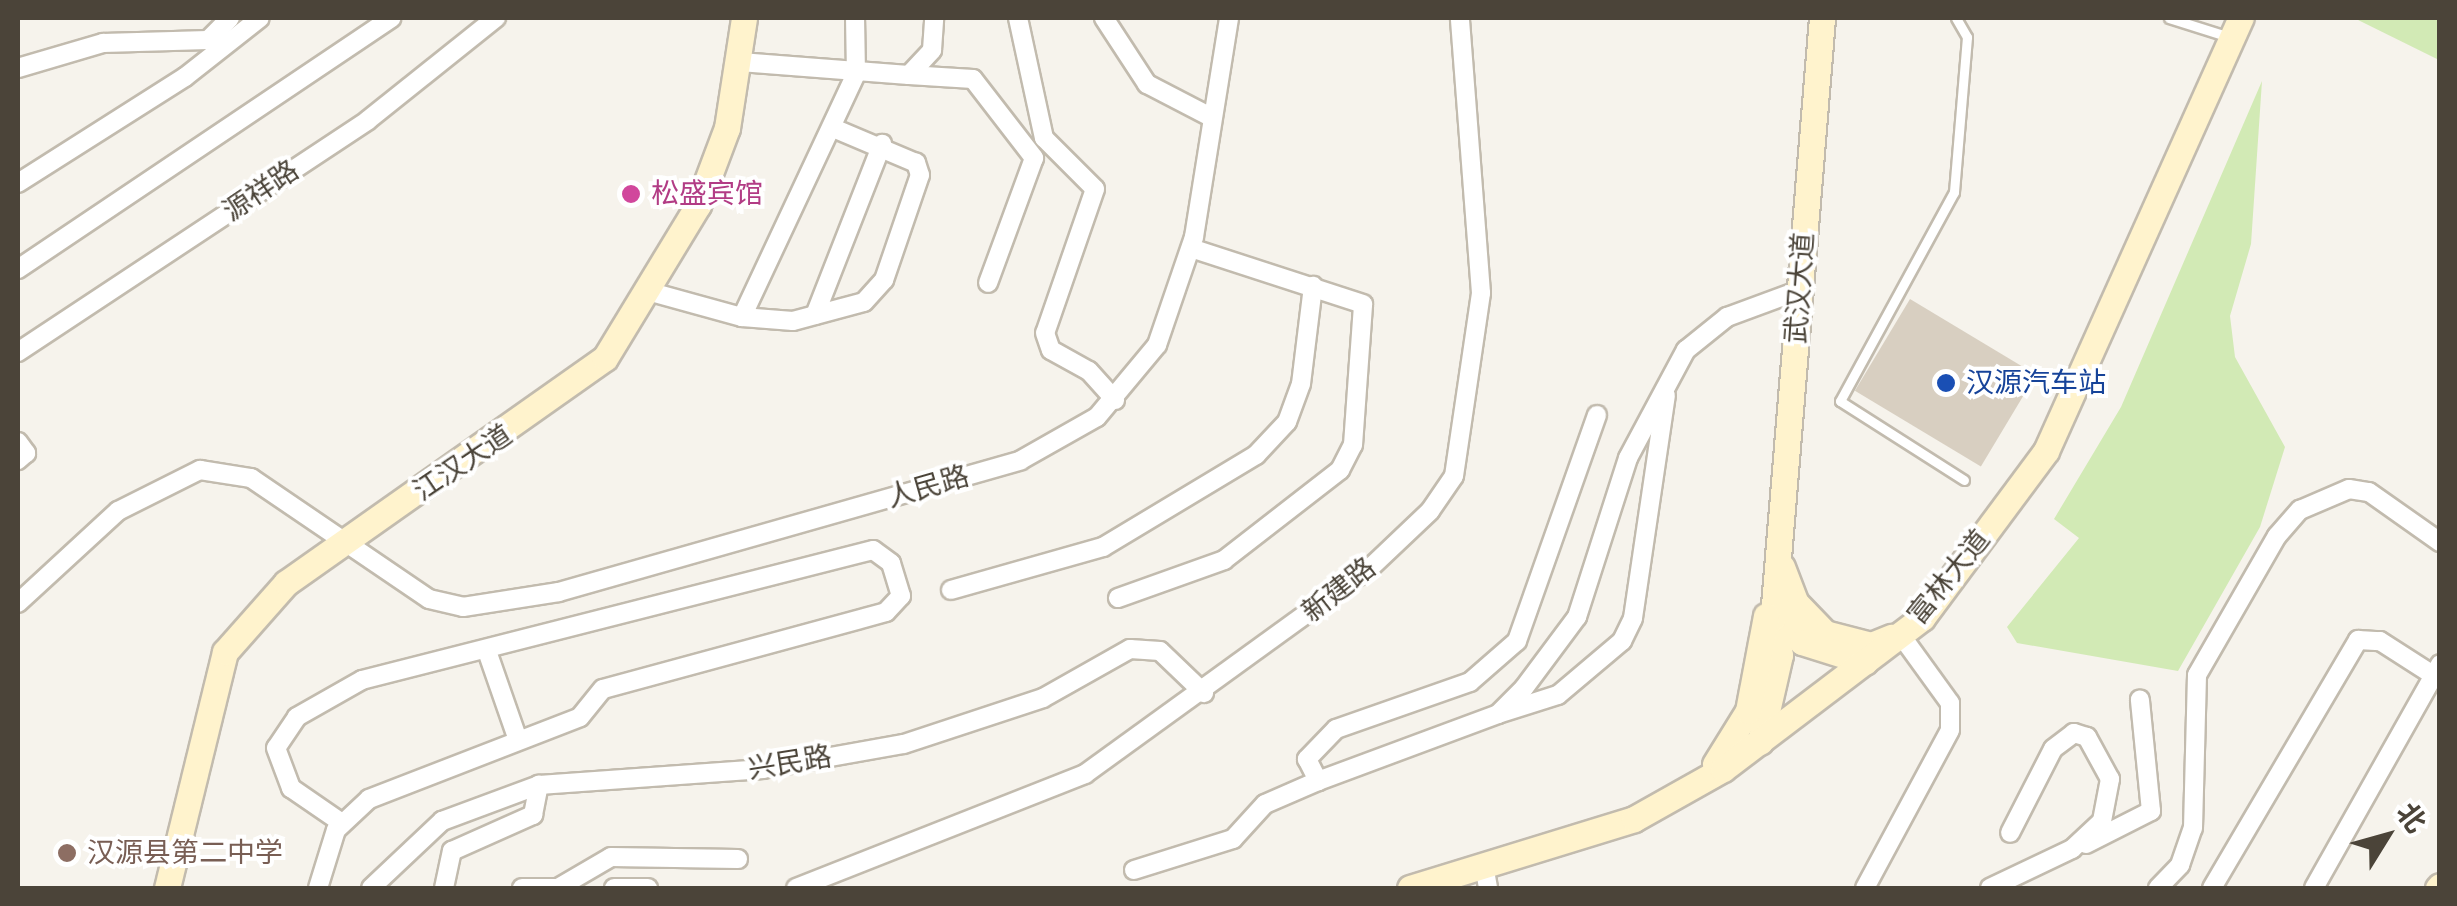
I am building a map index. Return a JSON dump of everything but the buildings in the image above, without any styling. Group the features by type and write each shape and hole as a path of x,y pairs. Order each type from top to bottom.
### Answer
{"main road":[{"name":"江汉大道","path":"167,888 225,652 286,583 564,392 605,358 652,292 698,205 740,62 744,18"},
{"name":"武汉大道","path":"1779,556 1822,18"},
{"name":"富林大道","path":"1410,888 1486,877 1634,819 1759,743 1900,634 2046,451 2238,26"},
{"path":"1779,556 1787,587 1824,633 1872,644 1900,634"},
{"path":"1779,556 1776,605 1791,634 1864,662"},
{"path":"1759,743 1780,655 1779,556"},
{"path":"1688,788 1748,711 1779,556"}],"street":[{"path":"18,68 103,43 208,40 230,18"},
{"path":"18,183 185,77 260,18"},
{"path":"18,269 392,18"},
{"name":"源祥路","path":"18,352 368,120 496,18"},
{"path":"742,317 856,74 855,18"},
{"path":"909,75 932,50 934,18"},
{"path":"1018,18 1044,138 1095,190 1044,333 1051,350 1089,370 1115,400"},
{"path":"1104,18 1147,84 1211,117"},
{"name":"人民路","path":"18,603 131,501 200,470 251,478 351,539 429,600 463,608 559,592 1021,460 1115,400 1157,346 1191,248 1229,18"},
{"name":"新建路","path":"796,888 1045,796 1204,694 1370,568 1454,476 1483,244 1460,18"},
{"path":"740,62 856,74 974,80 1034,158 988,284"},
{"path":"652,292 768,325 864,302 884,280 920,176 916,162 882,144 832,128"},
{"path":"815,315 882,144"},
{"path":"1118,598 1224,560 1340,470 1352,444 1368,312 1351,296 1191,248"},
{"path":"950,590 1103,547 1256,455 1286,422 1301,384 1312,286"},
{"path":"1498,714 1577,617 1628,458 1686,350 1726,317 1800,290"},
{"path":"1134,870 1233,839 1265,804 1318,781 1558,695 1609,655 1634,618 1668,380"},
{"path":"1318,781 1307,759 1336,729 1470,682 1517,640 1597,415"},
{"path":"18,442 26,453 18,460"},
{"path":"2158,888 2180,865 2193,828 2196,675 2277,536 2300,510 2348,489 2368,492 2440,542"},
{"path":"318,888 342,823 369,799 517,737 590,712 603,689 886,612 902,596 899,583 873,550 487,651 402,664 284,728 280,772 306,804 342,823"},
{"path":"1866,888 1950,730 1950,703 1900,634"},
{"path":"2212,888 2358,640 2380,641 2436,669 2314,888"},
{"name":"兴民路","path":"371,888 442,822 539,785 763,769 904,744 1044,698 1130,649 1160,650 1204,694"},
{"path":"487,651 517,737"},
{"path":"1990,888 2150,811 2140,700"},
{"path":"2010,833 2054,749 2074,733 2097,748 2110,778 2102,821 2072,848"},
{"path":"444,888 452,852 533,815 539,785"},
{"path":"522,888 557,888 611,857 738,858"},
{"path":"614,888 648,888"}],"lane":[{"path":"1956,18 1967,36 1954,192 1840,401 1964,480"},
{"path":"2170,18 2213,37 2238,26"}],"green space":[{"path":"2354,18 2439,18 2439,60"},
{"path":"2262,81 2251,244 2230,316 2235,357 2285,447 2260,527 2178,671 2017,643 2007,627 2079,538 2054,519 2121,407"}],"place":[{"name":"松盛宾馆","path":"631,194"},
{"name":"汉源汽车站","path":"1946,383"},
{"name":"汉源县第二中学","path":"67,853"}]}
